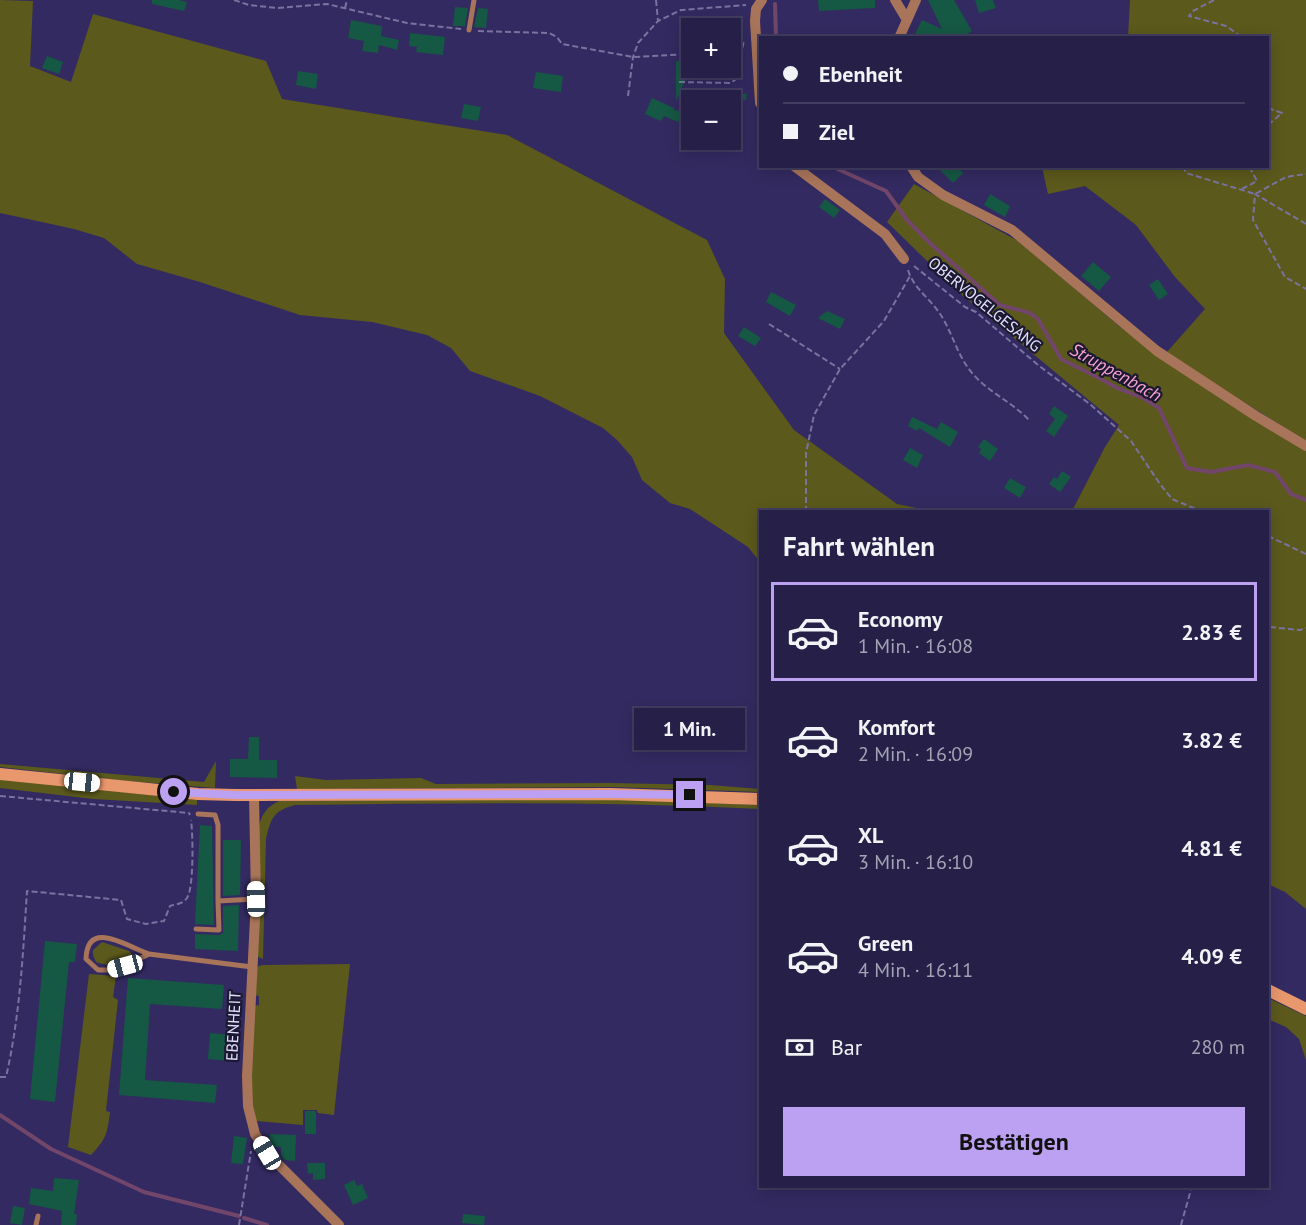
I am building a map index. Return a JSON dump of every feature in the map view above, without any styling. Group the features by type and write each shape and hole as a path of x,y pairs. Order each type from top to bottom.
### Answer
{"main road":[{"path":"0,774 198,794 611,794 759,799"},
{"path":"1269,990 1306,1009"}],"street":[{"path":"895,0 907,20"},
{"path":"900,36 916,0"},
{"path":"757,2 755,21 759,87"},
{"name":"OBERVOGELGESANG","path":"797,168 885,234 904,258"},
{"path":"912,168 918,177 943,195 1012,230 1157,351 1306,446"},
{"name":"EBENHEIT","path":"254,795 256,899 247,1076 248,1106 255,1134 267,1153 328,1211 339,1225"}],"lane":[{"path":"470,30 474,0"},
{"path":"196,929 219,930 218,825 215,815 198,814"},
{"path":"218,901 256,899"},
{"path":"149,954 125,966 109,970 98,970 86,959 87,945 98,938 107,937 149,954 253,967"},
{"path":"36,1225 38,1216"}],"path":[{"path":"345,8 347,0"},
{"path":"656,0 658,21"},
{"path":"1214,0 1193,11 1189,16 1226,26 1240,36"},
{"path":"627,96 633,57 638,43 658,21 681,10 757,2"},
{"path":"741,50 745,37"},
{"path":"679,82 731,83 736,78"},
{"path":"1269,108 1282,113 1269,124"},
{"path":"1184,168 1186,173 1255,194 1306,224"},
{"path":"1242,189 1257,181 1251,168"},
{"path":"1255,194 1286,177 1306,174"},
{"path":"1255,194 1253,220 1285,277 1306,289"},
{"name":"OBERVOGELGESANG","path":"904,258 966,307 976,312 1038,365 1091,405 1131,441 1172,499 1198,510"},
{"path":"806,510 806,453 814,415 840,369 884,321 910,276 937,310 964,363 973,375 1029,420"},
{"path":"769,324 840,369"},
{"path":"1269,536 1306,554"},
{"path":"1270,627 1300,630 1306,628"},
{"path":"0,796 189,813 192,822 192,869 188,897 181,903 170,906 164,921 146,924 127,919 121,900 27,891 21,975 11,1054 6,1077 0,1077"},
{"path":"239,1225 255,1134"},
{"path":"1181,1225 1191,1188"}],"shaded area":[{"path":"0,0 33,1 30,66 71,82 93,14 266,61 282,99 507,135 707,240 725,279 724,333 794,430 897,504 927,510 759,510 759,561 748,547 690,509 670,503 642,480 632,457 603,428 540,396 470,371 451,348 427,335 372,322 300,315 137,264 104,238 0,213"},
{"path":"1130,0 1306,0 1306,441 1166,353 1205,309 1175,277 1136,225 1085,186 1048,194 1042,168 1269,168 1269,36 1128,36"},
{"path":"914,184 1018,241 1162,359 1306,451 1306,909 1285,892 1269,884 1269,510 1073,510 1119,425 963,296 887,222"},
{"path":"216,761 215,788 0,767 0,764 204,782"},
{"path":"295,776 326,780 421,778 436,784 710,785 759,789 759,792 613,787 297,789"},
{"path":"0,779 197,800 197,805 93,799 0,788"},
{"path":"610,799 759,805 759,809 469,803 295,805 274,816 266,839 263,959 256,956 259,826 263,814 279,801"},
{"path":"102,942 132,954 121,963 106,965 96,962 93,950"},
{"path":"350,964 334,1115 318,1113 317,1110 303,1110 303,1125 256,1121 253,1109 251,1064 253,1006 259,1005 259,996 254,995 256,967"},
{"path":"89,974 116,976 113,997 118,1000 106,1111 110,1112 108,1126 103,1140 91,1155 68,1147"},
{"path":"1269,998 1306,1016 1306,1060 1299,1039 1286,1027 1269,1019"}],"building":[{"path":"152,0 187,2 184,11 152,4"},
{"path":"818,0 875,0 875,8 819,11"},
{"path":"928,0 954,0 972,31 964,36 914,36 922,20 942,29"},
{"path":"975,0 993,0 996,8 979,13"},
{"path":"455,7 468,8 465,26 453,26"},
{"path":"478,8 488,9 486,28 474,27"},
{"path":"351,20 382,26 381,36 399,40 397,50 379,45 378,53 362,51 364,41 348,38"},
{"path":"410,33 445,37 443,55 416,52 417,47 409,46"},
{"path":"47,56 63,62 59,74 42,68"},
{"path":"676,61 681,61 681,78 686,78 676,101"},
{"path":"298,71 318,74 316,89 296,85"},
{"path":"536,72 563,76 561,92 533,88"},
{"path":"741,93 747,94 746,100 741,100"},
{"path":"652,98 674,108 673,110 681,111 681,120 678,122 664,116 661,121 645,114"},
{"path":"464,104 481,107 478,121 461,118"},
{"path":"938,168 959,168 963,173 953,183"},
{"path":"990,194 1010,206 1005,217 984,205"},
{"path":"825,199 840,210 834,218 819,207"},
{"path":"1093,262 1111,277 1099,291 1081,276"},
{"path":"1158,279 1168,294 1159,300 1149,285"},
{"path":"771,292 796,305 790,316 766,302"},
{"path":"827,311 845,319 840,329 818,318"},
{"path":"744,327 761,338 755,346 738,336"},
{"path":"1054,406 1068,416 1054,437 1046,431 1055,419 1049,414"},
{"path":"912,417 937,429 941,422 958,432 950,447 919,428 917,431 908,426"},
{"path":"984,439 998,449 990,461 979,453 981,449 978,447"},
{"path":"910,448 923,455 917,468 903,460"},
{"path":"1062,471 1071,477 1060,492 1049,484 1054,477 1057,479"},
{"path":"1010,478 1026,487 1020,498 1004,488"},
{"path":"249,737 259,737 259,760 277,760 277,778 230,777 230,759 248,759"},
{"path":"200,825 212,826 214,925 195,924"},
{"path":"223,840 241,840 240,895 223,896"},
{"path":"239,905 238,951 195,949 195,934 219,935 223,933 223,906"},
{"path":"45,941 77,944 75,962 69,962 55,1102 30,1099"},
{"path":"128,978 224,985 222,1009 150,1004 145,1080 217,1085 215,1103 119,1095"},
{"path":"210,1033 232,1035 230,1061 208,1059"},
{"path":"305,1111 316,1111 316,1134 305,1134"},
{"path":"270,1134 296,1135 295,1161 285,1160 281,1156 281,1147 272,1147"},
{"path":"234,1136 247,1138 243,1164 231,1163"},
{"path":"307,1163 325,1163 325,1179 313,1180 313,1173 308,1174"},
{"path":"54,1178 79,1180 74,1214 77,1214 76,1225 61,1225 62,1211 29,1204 31,1188 53,1191"},
{"path":"354,1180 357,1186 362,1184 368,1198 353,1205 344,1185"},
{"path":"13,1206 25,1208 22,1225 10,1223"},
{"path":"463,1214 485,1216 484,1225 462,1223"}],"waterway":[{"name":"Struppenbach","path":"775,4 776,36"},
{"name":"Struppenbach","path":"835,168 886,191 907,220 1000,305 1030,313 1038,319 1061,359 1159,408 1187,468 1211,472 1248,465 1275,472 1291,494 1306,500"},
{"path":"0,1115 51,1149 144,1192 239,1216"},
{"path":"244,1218 267,1225"}],"route":[{"path":"174,792 235,795 690,795"}]}
